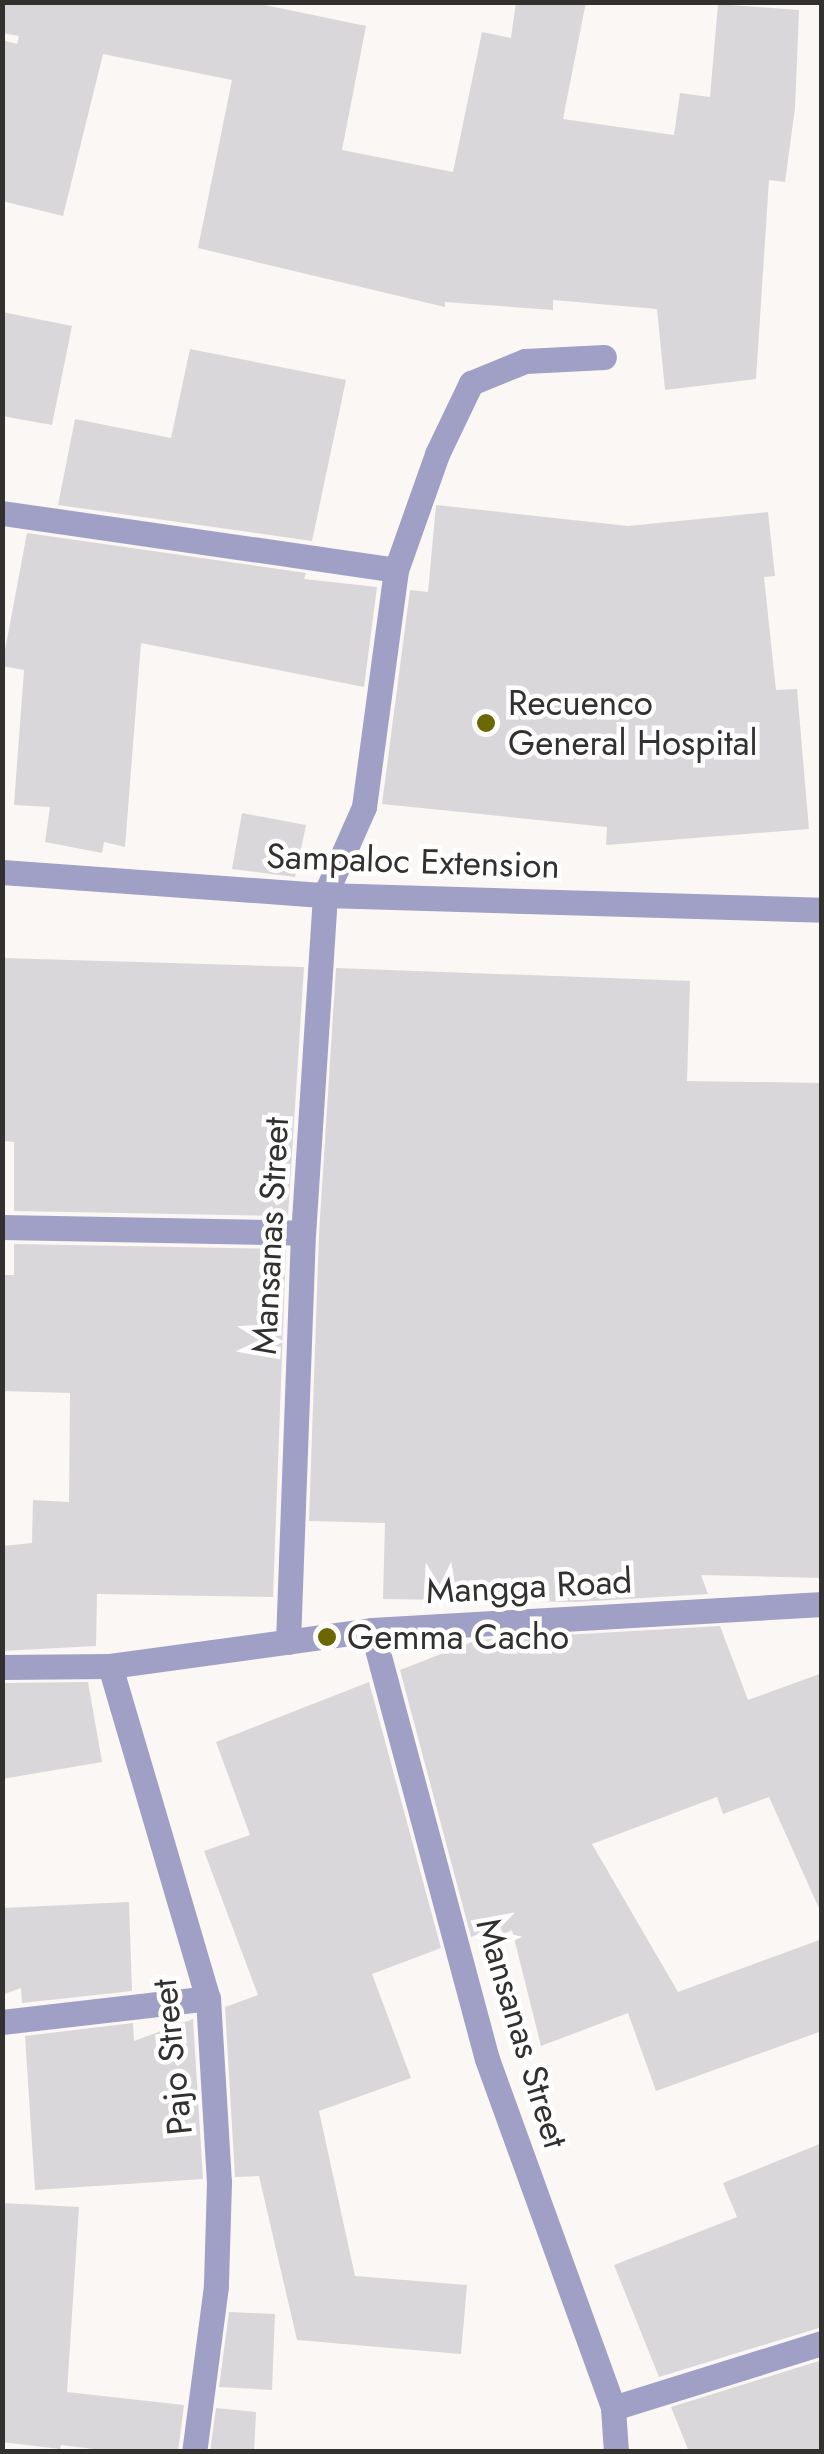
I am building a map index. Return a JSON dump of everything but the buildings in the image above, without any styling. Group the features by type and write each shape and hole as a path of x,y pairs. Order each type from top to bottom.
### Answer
{"street":[{"path":"325,894 364,807 396,570 437,454 471,383 525,361 604,357"},
{"path":"2,513 396,570"},
{"name":"Sampaloc Extension","path":"2,872 325,894 822,910"},
{"name":"Mansanas Street","path":"288,1642 303,1233 325,894"},
{"path":"2,1227 303,1233"},
{"name":"Mangga Road","path":"2,1667 110,1666 372,1630 822,1604"},
{"name":"Mansanas Street","path":"372,1630 487,2058 612,2408 616,2452"},
{"name":"Pajo Street","path":"110,1666 208,1998 219,2182 217,2251 194,2452"},
{"path":"2,2022 208,1998"},
{"path":"612,2408 822,2343"}],"place":[{"name":"Recuenco General Hospital","path":"486,723"},
{"name":"Gemma Cacho","path":"327,1637"}]}
